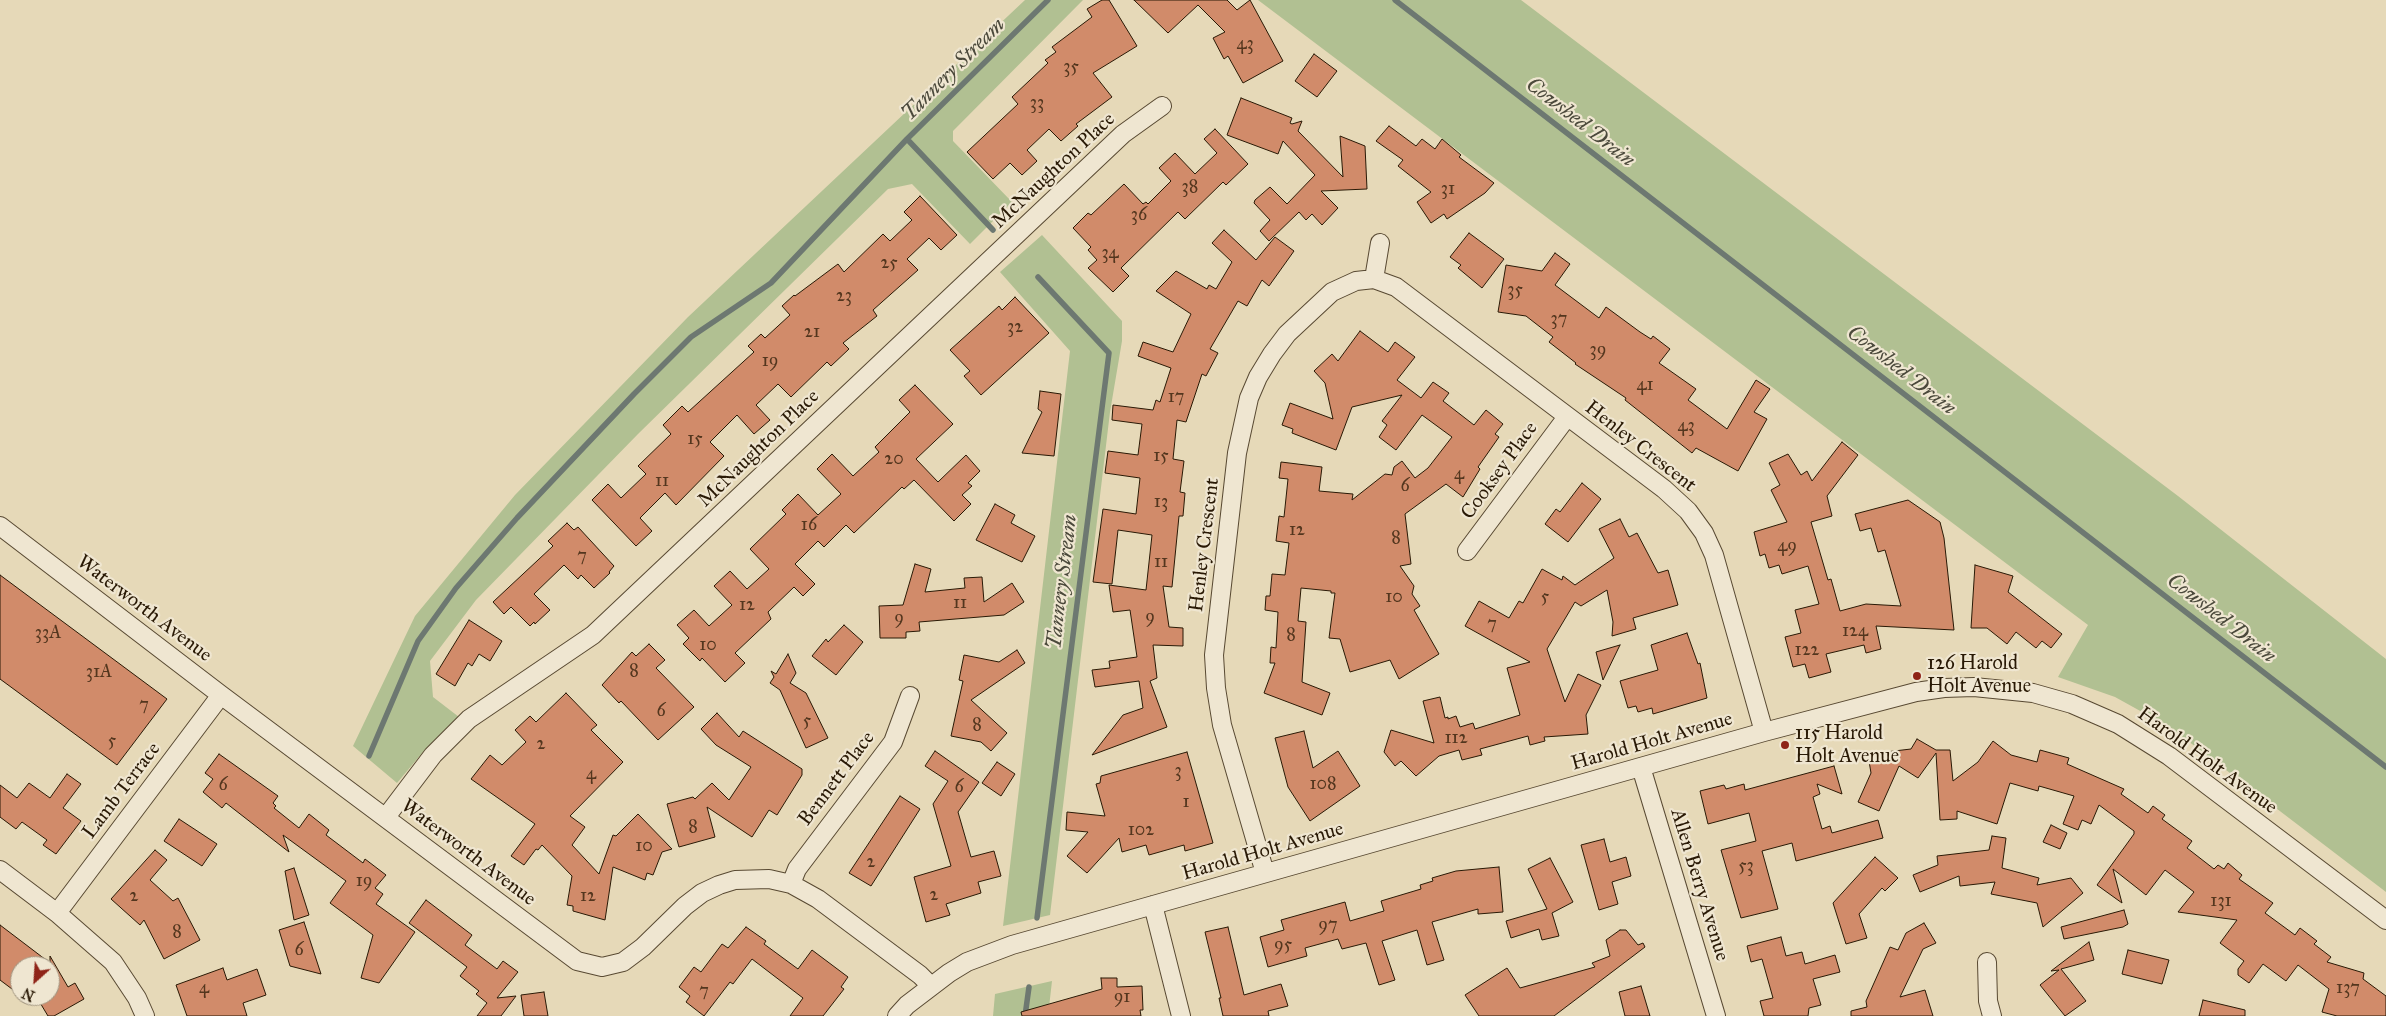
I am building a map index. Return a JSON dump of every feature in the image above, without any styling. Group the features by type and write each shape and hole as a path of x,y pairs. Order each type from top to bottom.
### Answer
{"street":[{"name":"McNaughton Place","path":"386,817 433,755 469,719 593,635 1123,134 1162,106"},
{"path":"1374,279 1380,243"},
{"name":"Henley Crescent","path":"1265,874 1222,725 1216,688 1214,655 1242,424 1258,377 1287,334 1332,292 1356,281 1374,279 1396,287 1664,489 1688,511 1704,533 1717,564 1764,732"},
{"name":"Cooksey Place","path":"1468,552 1567,417"},
{"name":"Waterworth Avenue","path":"0,526 221,695 577,961 595,966 613,966 623,962 643,946 685,906 719,884 752,879 769,879 791,884 832,908 931,986"},
{"name":"Harold Holt Avenue","path":"897,1016 931,986 967,962 989,953 1764,732 1916,692 1944,688 1974,687 2033,693 2072,704 2118,724 2150,743 2386,920"},
{"name":"Lamb Terrace","path":"57,912 221,695"},
{"name":"Bennett Place","path":"791,884 797,869 893,742 910,696"},
{"name":"Allen Berry Avenue","path":"1641,767 1716,1016"},
{"path":"0,870 57,912 113,962 137,998 145,1016"},
{"path":"1153,905 1181,1016"},
{"path":"1987,962 1988,1001 1992,1016"}],"green space":[{"path":"1025,0 1083,0 953,131 953,141 1012,202 970,244 912,184 888,189 638,434 476,600 430,661 433,697 459,717 423,752 397,783 353,746 415,616 515,495 688,317"},
{"path":"1258,0 1521,0 2178,496 2386,659 2386,892 2171,728 2115,697 2058,677 2088,625"},
{"path":"1042,235 1122,321 1122,341 1110,412 1050,915 1003,926 1070,351 1000,272"},
{"path":"1052,981 1048,1016 993,1016 995,994"}],"building":[{"path":"1102,0 1109,0 1137,46 1093,73 1112,97 1076,124 1078,126 1061,141 1049,129 1027,150 1037,161 1022,175 1010,163 993,179 967,152 1018,104 1012,97 1048,63 1045,60 1056,52 1052,47 1092,17 1087,9"},
{"path":"1134,0 1227,0 1237,10 1250,0 1283,61 1243,83 1228,56 1224,59 1213,38 1225,32 1198,5 1168,33"},
{"path":"1314,54 1337,71 1317,97 1295,81"},
{"path":"1241,98 1292,118 1290,123 1292,124 1302,121 1298,131 1343,177 1340,136 1365,146 1367,189 1321,191 1338,208 1322,225 1312,214 1306,220 1299,212 1269,241 1260,231 1270,220 1254,203 1255,200 1270,187 1287,204 1315,175 1283,141 1278,154 1227,135"},
{"path":"1389,126 1416,146 1422,139 1435,149 1442,139 1461,155 1459,157 1494,183 1485,193 1447,219 1444,214 1431,223 1417,202 1431,192 1398,166 1403,160 1376,141"},
{"path":"1215,129 1248,164 1226,185 1223,182 1185,219 1178,212 1121,268 1129,276 1113,292 1088,268 1097,260 1088,250 1091,247 1073,228 1088,213 1091,215 1124,184 1143,204 1146,202 1148,204 1171,181 1159,168 1175,153 1195,174 1217,153 1204,139"},
{"path":"920,196 957,235 941,250 929,238 907,259 918,270 873,310 877,316 843,343 849,349 831,366 827,362 791,397 778,384 756,405 770,420 754,434 737,415 710,442 724,456 676,505 665,493 640,518 652,531 636,546 592,500 608,484 621,498 646,474 638,466 671,434 663,425 682,406 688,412 754,352 748,346 761,334 765,338 790,315 782,306 794,295 838,264 844,272 883,234 890,241 912,220 904,212"},
{"path":"1224,230 1256,260 1275,237 1294,251 1269,286 1262,280 1247,306 1238,301 1210,349 1218,353 1206,376 1202,374 1186,422 1177,420 1173,459 1184,461 1180,492 1185,493 1183,516 1179,516 1172,587 1163,586 1169,627 1183,628 1183,646 1153,645 1157,678 1150,681 1167,727 1092,755 1123,715 1143,708 1139,681 1095,687 1092,670 1110,668 1109,661 1137,657 1130,610 1113,612 1109,585 1146,590 1152,535 1118,530 1112,584 1093,582 1103,509 1136,514 1140,478 1105,473 1108,451 1138,455 1142,424 1112,420 1113,405 1153,410 1156,400 1160,402 1171,368 1138,356 1143,342 1173,352 1191,314 1156,291 1176,271 1207,289 1209,285 1216,289 1232,262 1212,243"},
{"path":"1469,233 1504,259 1482,288 1458,268 1461,265 1450,257"},
{"path":"1555,253 1570,264 1555,285 1599,318 1606,307 1640,332 1651,339 1653,336 1670,349 1659,363 1696,389 1688,400 1727,429 1756,380 1770,389 1754,412 1767,419 1738,471 1696,448 1692,453 1625,400 1626,398 1575,364 1549,342 1553,337 1526,316 1498,312 1506,265 1542,271"},
{"path":"1015,297 1049,333 981,395 964,376 970,371 950,350 999,306 1002,310"},
{"path":"1360,331 1388,352 1395,342 1415,357 1397,380 1421,398 1433,382 1449,393 1443,401 1474,425 1486,410 1503,424 1495,434 1499,437 1478,467 1480,469 1463,497 1446,484 1405,514 1411,564 1400,566 1414,586 1412,594 1420,606 1414,610 1439,654 1399,679 1390,660 1350,672 1340,639 1329,638 1335,593 1301,588 1298,621 1306,622 1302,682 1330,693 1322,715 1264,693 1275,663 1270,663 1271,647 1276,648 1278,612 1265,610 1266,596 1270,596 1272,574 1285,575 1289,543 1276,541 1279,516 1284,517 1288,479 1279,478 1281,462 1322,467 1319,491 1353,494 1352,500 1385,474 1392,475 1394,467 1402,461 1415,478 1428,468 1452,437 1422,415 1396,450 1379,437 1387,425 1382,421 1402,395 1352,407 1336,450 1292,433 1293,429 1282,425 1290,403 1333,419 1325,383 1314,371 1332,354 1338,361"},
{"path":"915,385 953,424 916,459 938,482 966,455 980,471 968,483 972,486 962,495 971,504 954,521 914,480 904,489 902,487 854,533 846,525 824,547 818,541 795,564 815,584 803,596 794,587 768,612 771,619 735,653 745,663 725,682 702,658 700,661 683,644 689,638 677,625 694,610 709,626 732,605 714,586 730,571 747,589 769,569 750,549 786,514 782,510 798,494 818,515 841,494 817,469 832,454 853,476 879,452 875,447 910,412 899,400"},
{"path":"1040,391 1061,394 1054,456 1022,453 1042,412 1038,409"},
{"path":"1842,442 1858,455 1827,496 1832,516 1811,522 1828,580 1831,579 1840,611 1866,604 1901,606 1885,550 1878,552 1871,528 1860,531 1855,514 1908,500 1940,522 1944,538 1954,630 1876,626 1881,649 1866,653 1864,645 1826,654 1831,672 1809,678 1805,664 1793,667 1785,637 1801,633 1795,610 1819,604 1808,566 1782,574 1779,565 1769,568 1765,554 1760,556 1754,532 1787,522 1771,490 1780,485 1769,463 1788,454 1801,475 1807,471 1812,481"},
{"path":"1582,483 1601,499 1568,542 1545,524 1556,509 1560,512"},
{"path":"995,504 1015,515 1011,523 1035,536 1022,562 976,540"},
{"path":"1620,519 1629,537 1637,533 1658,573 1668,570 1678,605 1633,618 1636,629 1612,636 1613,622 1607,590 1581,606 1575,602 1547,649 1565,702 1578,674 1601,685 1586,715 1588,734 1544,737 1545,741 1530,745 1528,736 1480,749 1482,755 1462,760 1459,750 1439,756 1416,776 1401,761 1395,766 1384,752 1391,730 1434,743 1423,701 1440,697 1445,718 1448,717 1448,719 1456,716 1460,727 1473,723 1475,729 1520,715 1507,668 1530,662 1465,626 1479,601 1509,618 1519,601 1523,603 1542,569 1562,580 1563,576 1575,585 1614,558 1599,529"},
{"path":"567,523 574,530 578,527 614,566 610,573 594,588 581,575 578,579 564,565 534,594 550,610 535,624 534,622 530,626 511,607 504,614 493,602 553,546 548,541"},
{"path":"915,564 931,569 925,592 965,588 964,578 982,577 984,602 1012,583 1024,602 1004,615 919,622 920,631 906,632 906,638 880,638 879,606 903,605"},
{"path":"1975,565 2013,576 2008,592 2062,634 2051,648 2042,641 2036,648 2016,632 2007,644 1987,628 1971,628"},
{"path":"0,575 167,699 117,765 0,679"},
{"path":"469,620 502,641 490,661 479,654 472,666 468,663 455,686 436,674"},
{"path":"844,625 863,642 836,675 812,656 826,639 828,642"},
{"path":"1687,633 1698,664 1700,663 1707,698 1653,714 1652,708 1638,712 1636,706 1628,708 1620,681 1658,670 1651,645"},
{"path":"649,644 665,660 656,668 694,707 658,740 621,701 619,703 602,685 632,652 636,656"},
{"path":"1620,645 1603,680 1596,652"},
{"path":"1017,650 1025,663 971,700 1007,733 991,751 981,742 951,736 963,681 959,680 964,655 999,662"},
{"path":"788,654 796,673 790,683 806,693 828,738 806,748 780,690 770,683 774,677 771,671 776,674"},
{"path":"566,693 597,725 591,730 623,762 570,816 585,827 572,845 599,874 613,835 616,836 638,814 672,849 662,852 653,875 647,873 645,880 613,867 605,920 573,911 573,906 567,905 572,876 542,845 538,850 536,849 524,865 511,856 535,824 471,779 490,755 502,765 526,742 515,730 530,716 536,722"},
{"path":"717,713 739,737 743,731 802,769 802,775 777,815 769,810 752,837 707,807 715,837 679,847 667,804 693,797 695,799 712,783 729,800 751,767 716,745 701,729"},
{"path":"1304,731 1313,768 1338,751 1360,786 1310,821 1288,787 1275,738"},
{"path":"1917,739 1936,750 1950,750 1953,781 1978,762 1993,741 2011,755 2037,762 2040,750 2069,758 2067,764 2124,789 2121,794 2148,813 2153,806 2165,815 2162,819 2192,841 2187,848 2214,869 2218,865 2224,869 2228,863 2242,875 2239,879 2273,903 2265,913 2295,935 2300,928 2317,941 2314,944 2331,957 2327,962 2364,973 2363,979 2386,996 2386,1016 2337,1016 2322,1012 2329,989 2298,965 2286,981 2263,964 2249,983 2238,975 2238,969 2244,961 2220,943 2237,920 2178,912 2194,892 2165,870 2146,895 2113,869 2122,903 2097,885 2134,834 2134,831 2099,805 2091,824 2082,820 2078,830 2063,824 2074,796 2039,786 2038,791 2010,783 1997,824 1957,811 1957,819 1940,820 1936,753 1918,778 1899,766 1879,811 1858,802 1871,773 1869,761 1880,760 1880,755 1877,753 1911,749"},
{"path":"935,751 979,782 958,812 971,857 994,851 1001,876 978,882 981,893 946,904 950,915 926,922 914,877 951,866 933,804 948,781 925,766"},
{"path":"1187,752 1213,843 1185,851 1184,845 1149,855 1146,845 1122,852 1119,838 1087,873 1067,856 1088,832 1066,830 1067,812 1105,816 1096,784 1100,783 1101,776"},
{"path":"219,754 278,796 273,803 276,806 274,808 299,828 309,814 329,830 326,835 363,863 365,859 386,875 375,888 383,894 376,904 415,932 379,983 361,978 373,935 330,903 346,881 283,835 289,852 226,803 222,808 203,792 213,779 205,773"},
{"path":"997,762 1015,774 1001,796 982,783"},
{"path":"1834,766 1842,794 1817,784 1820,794 1813,797 1822,829 1830,826 1832,833 1878,820 1883,838 1796,861 1792,843 1762,851 1778,909 1741,918 1721,850 1756,841 1749,813 1708,824 1700,791 1724,785 1726,789 1744,784 1745,790"},
{"path":"67,774 81,784 63,808 81,821 56,854 43,845 47,840 22,822 16,829 0,817 0,785 17,798 29,783 50,798"},
{"path":"900,796 920,809 871,886 849,873"},
{"path":"179,819 217,844 202,866 164,841"},
{"path":"2051,825 2067,833 2060,849 2043,842"},
{"path":"1992,836 2006,838 2002,868 2039,878 2037,885 2071,878 2083,893 2043,927 2037,903 1991,894 1995,882 1960,886 1959,876 1920,892 1913,875 1938,865 1937,856 1989,850"},
{"path":"1604,839 1610,862 1626,857 1631,876 1612,882 1618,904 1599,910 1581,845"},
{"path":"155,850 167,860 150,880 173,901 178,898 200,940 164,959 144,920 140,925 111,899"},
{"path":"1875,857 1898,878 1885,891 1882,888 1859,914 1867,938 1846,944 1833,903"},
{"path":"1550,858 1573,902 1552,913 1559,936 1542,940 1539,929 1511,938 1506,921 1547,909 1528,869"},
{"path":"1499,867 1503,912 1478,914 1478,909 1432,922 1444,960 1427,965 1417,930 1382,941 1395,980 1379,985 1366,943 1342,949 1338,939 1305,948 1307,956 1268,967 1260,937 1284,930 1281,920 1345,902 1350,921 1384,911 1381,901 1421,889 1420,885 1433,881 1432,878 1456,871"},
{"path":"294,868 309,915 294,920 285,871"},
{"path":"426,900 472,935 465,945 497,969 503,961 518,972 497,998 516,996 501,1016 477,1016 487,1003 476,994 479,991 460,976 467,967 409,923"},
{"path":"2124,910 2128,924 2123,927 2064,939 2061,927"},
{"path":"304,922 321,974 290,966 279,930"},
{"path":"1924,923 1936,943 1923,949 1900,997 1925,990 1933,1016 1851,1016 1851,1011 1867,1007 1866,1001 1890,947 1898,950 1906,933"},
{"path":"0,925 41,956 10,956 10,988 0,980"},
{"path":"746,927 766,941 764,944 798,969 812,950 848,977 841,987 844,989 823,1016 790,1016 803,998 752,959 733,984 730,982 704,1016 686,1002 690,996 679,987 694,967 701,972 722,944 728,948"},
{"path":"1228,927 1244,995 1281,984 1288,1006 1268,1011 1269,1016 1223,1016 1219,998 1221,998 1205,932"},
{"path":"1620,930 1626,930 1638,945 1643,943 1645,947 1554,1016 1479,1016 1465,995 1507,968 1520,988 1595,967 1592,963 1610,956 1606,940"},
{"path":"1781,937 1786,956 1802,952 1805,964 1835,955 1840,972 1813,979 1821,1005 1809,1008 1808,1016 1764,1016 1760,1001 1773,998 1762,959 1751,962 1747,946"},
{"path":"2089,942 2094,960 2061,969 2086,1001 2065,1016 2040,985 2059,970 2051,971"},
{"path":"2128,950 2169,960 2162,984 2122,974"},
{"path":"223,968 227,980 257,969 266,995 243,1003 247,1016 187,1016 176,985"},
{"path":"60,973 68,987 75,983 84,999 54,1016 48,1016 42,1006 60,1006"},
{"path":"1101,978 1117,978 1117,987 1142,986 1143,1010 1140,1010 1141,1016 1022,1016 1021,1012 1102,989"},
{"path":"1641,986 1650,1016 1625,1016 1619,992"},
{"path":"544,992 548,1016 524,1016 521,995"},
{"path":"2203,1000 2245,1010 2245,1016 2199,1016"}],"waterway":[{"path":"369,756 418,641 456,588 517,518 634,394 691,337 771,283 907,139 1048,0"},
{"name":"Cowshed Drain","path":"1395,0 2386,767"},
{"name":"Tannery Stream","path":"907,139 993,230"},
{"name":"Tannery Stream","path":"1037,918 1109,353 1038,277"},
{"name":"Tannery Stream","path":"1025,1016 1029,987"}],"place":[{"name":"126 Harold Holt Avenue","path":"1917,676"},
{"name":"115 Harold Holt Avenue","path":"1785,745"}]}
